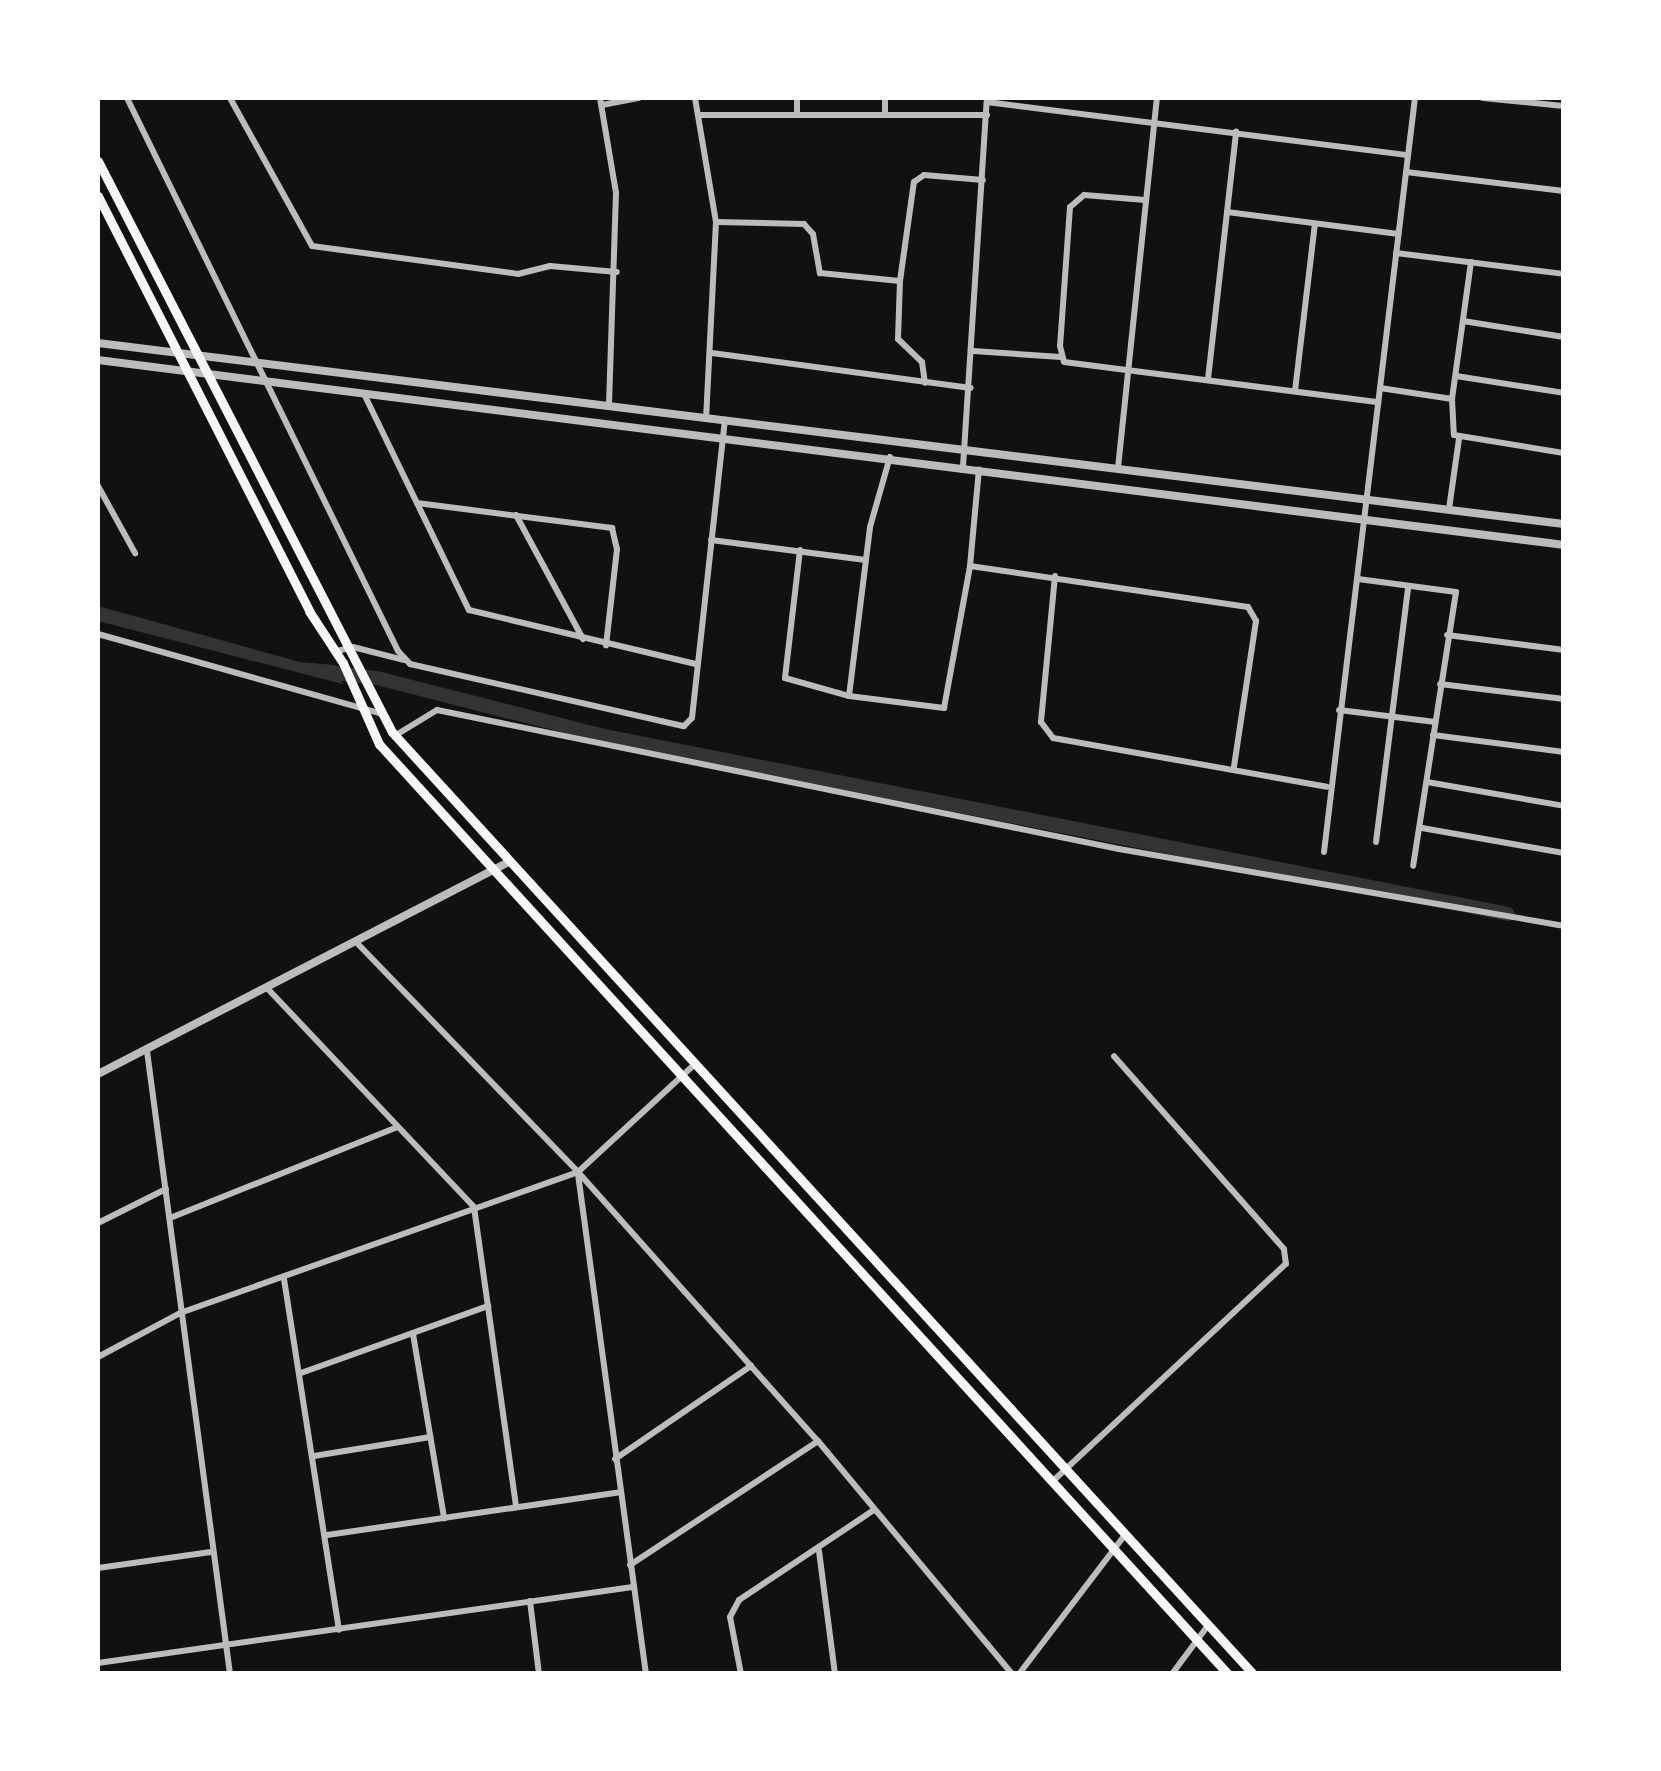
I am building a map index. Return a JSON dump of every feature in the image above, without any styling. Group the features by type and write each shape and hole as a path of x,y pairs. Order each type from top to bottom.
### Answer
{"main road":[{"path":"98,161 205,375 359,658 396,735 1253,1674"},
{"path":"98,196 309,611 343,662 378,744 684,1073 1228,1674"}],"street":[{"path":"127,98 405,660"},
{"path":"230,98 312,246 518,274 550,266 618,272"},
{"path":"609,404 618,272 616,193 601,101 639,98"},
{"path":"695,98 716,222 706,419"},
{"path":"796,98 797,116"},
{"path":"885,98 885,115"},
{"path":"1118,468 1157,98"},
{"path":"1324,852 1327,787 1367,519 1415,98"},
{"path":"1483,98 1564,106"},
{"path":"963,466 987,100 1408,155"},
{"path":"699,116 986,115"},
{"path":"1208,379 1236,132"},
{"path":"1406,172 1564,191"},
{"path":"925,383 922,362 898,339 900,282 914,182 924,174 983,180"},
{"path":"1061,358 1070,207 1084,195 1145,200"},
{"path":"1227,212 1398,234"},
{"path":"716,222 804,224 814,234 820,272 900,282"},
{"path":"1295,391 1315,224"},
{"path":"1396,253 1564,274"},
{"path":"1449,508 1458,439 1450,427 1452,400 1471,262"},
{"path":"1463,321 1564,338"},
{"path":"98,343 255,359 706,419 1564,524"},
{"path":"973,351 1061,358 1070,364 1378,402"},
{"path":"712,353 971,388"},
{"path":"98,360 365,396 724,435 1564,545"},
{"path":"1456,376 1564,392"},
{"path":"1380,388 1452,400"},
{"path":"365,396 470,610 582,640 695,664"},
{"path":"336,650 353,647 678,727 692,718 725,420"},
{"path":"1458,439 1564,453"},
{"path":"849,696 866,560 890,457"},
{"path":"800,550 782,672 788,681 849,696 944,708 970,566 979,469"},
{"path":"98,489 135,554"},
{"path":"417,503 612,528 617,549 606,644"},
{"path":"515,514 582,640"},
{"path":"710,540 866,560"},
{"path":"970,566 1248,607 1256,622 1234,768"},
{"path":"1056,576 1044,731 1060,743 1234,768 1327,787"},
{"path":"1358,579 1456,592 1446,636 1414,866"},
{"path":"1376,842 1408,587"},
{"path":"98,636 368,714 383,714"},
{"path":"1446,636 1564,650"},
{"path":"1440,684 1564,699"},
{"path":"396,735 436,710 1119,849 1564,926"},
{"path":"1338,710 1435,722"},
{"path":"1433,735 1564,752"},
{"path":"1428,782 1564,806"},
{"path":"1422,828 1564,853"},
{"path":"98,1074 509,862"},
{"path":"357,943 578,1172 818,1441 1015,1674 1126,1534"},
{"path":"268,988 474,1207 516,1507"},
{"path":"146,1051 230,1674"},
{"path":"1054,1480 1279,1275 1287,1256 1114,1056"},
{"path":"98,1357 180,1314 578,1172 696,1063"},
{"path":"170,1218 398,1127"},
{"path":"578,1172 646,1674"},
{"path":"98,1223 166,1190"},
{"path":"284,1279 339,1630"},
{"path":"301,1373 488,1306"},
{"path":"412,1334 444,1518"},
{"path":"615,1460 751,1366"},
{"path":"314,1456 430,1437"},
{"path":"630,1565 818,1441"},
{"path":"327,1535 620,1492"},
{"path":"741,1674 730,1618 739,1600 874,1510"},
{"path":"819,1550 834,1674"},
{"path":"98,1568 212,1552"},
{"path":"98,1664 633,1587"},
{"path":"530,1600 539,1674"},
{"path":"1172,1674 1209,1624"}],"shaded area":[{"path":"98,606 300,662 334,665 343,684 98,621"}],"waterway":[{"path":"319,671 377,678 605,736 1508,914"}]}
